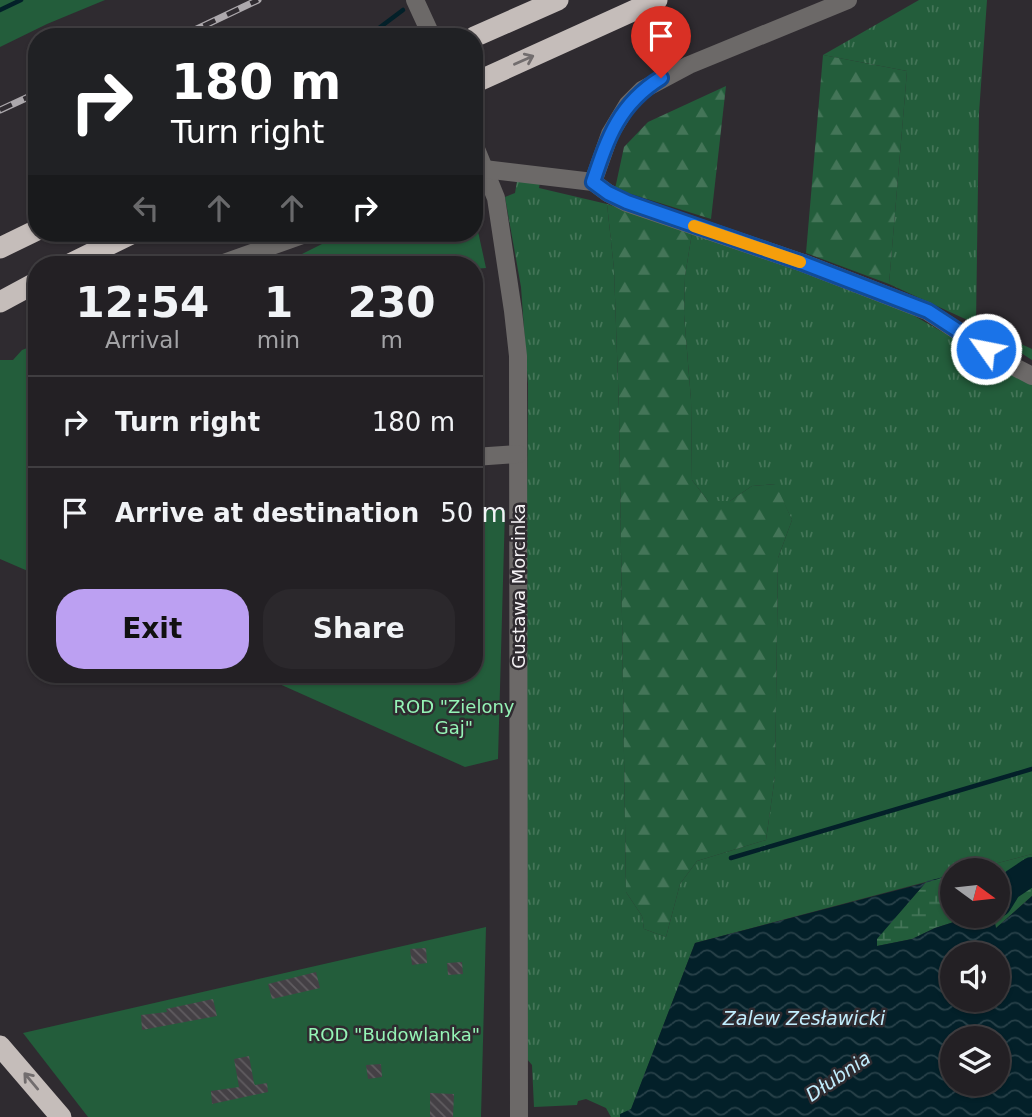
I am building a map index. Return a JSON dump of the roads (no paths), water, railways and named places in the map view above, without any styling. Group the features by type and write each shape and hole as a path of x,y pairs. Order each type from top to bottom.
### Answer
{"highway":[{"path":"483,33 558,0"},
{"path":"483,79 657,0"},
{"path":"0,248 28,234"},
{"path":"85,256 113,242"},
{"path":"0,302 28,287"},
{"path":"0,1046 61,1117"}],"street":[{"path":"415,0 428,28"},
{"path":"593,182 614,126 628,104 642,90 689,65 848,0"},
{"path":"483,171 593,182 627,202 803,263 928,311 1005,362 1032,376"},
{"name":"Gustawa Morcinka","path":"483,177 496,198 518,356 519,1117"},
{"path":"243,256 283,242"},
{"path":"483,456 518,454"}],"water":[{"path":"1017,870 1017,885 1010,896 1010,874"},
{"name":"Zalew Zesławicki","path":"926,883 877,939 877,946 912,939 940,926 1010,928 1010,916 1032,896 1032,1117 620,1117 620,1114 631,1109 695,943"}],"waterway":[{"path":"0,10 21,0"},
{"path":"379,28 403,10"},
{"path":"731,858 1032,769"},
{"name":"Dłubnia","path":"1010,886 1032,871"}],"railway":[{"path":"199,28 258,0"},
{"path":"0,110 28,97"}],"park label":[{"name":"ROD \"Zielony Gaj\"","path":"454,716"},
{"name":"ROD \"Budowlanka\"","path":"394,1034"}]}
